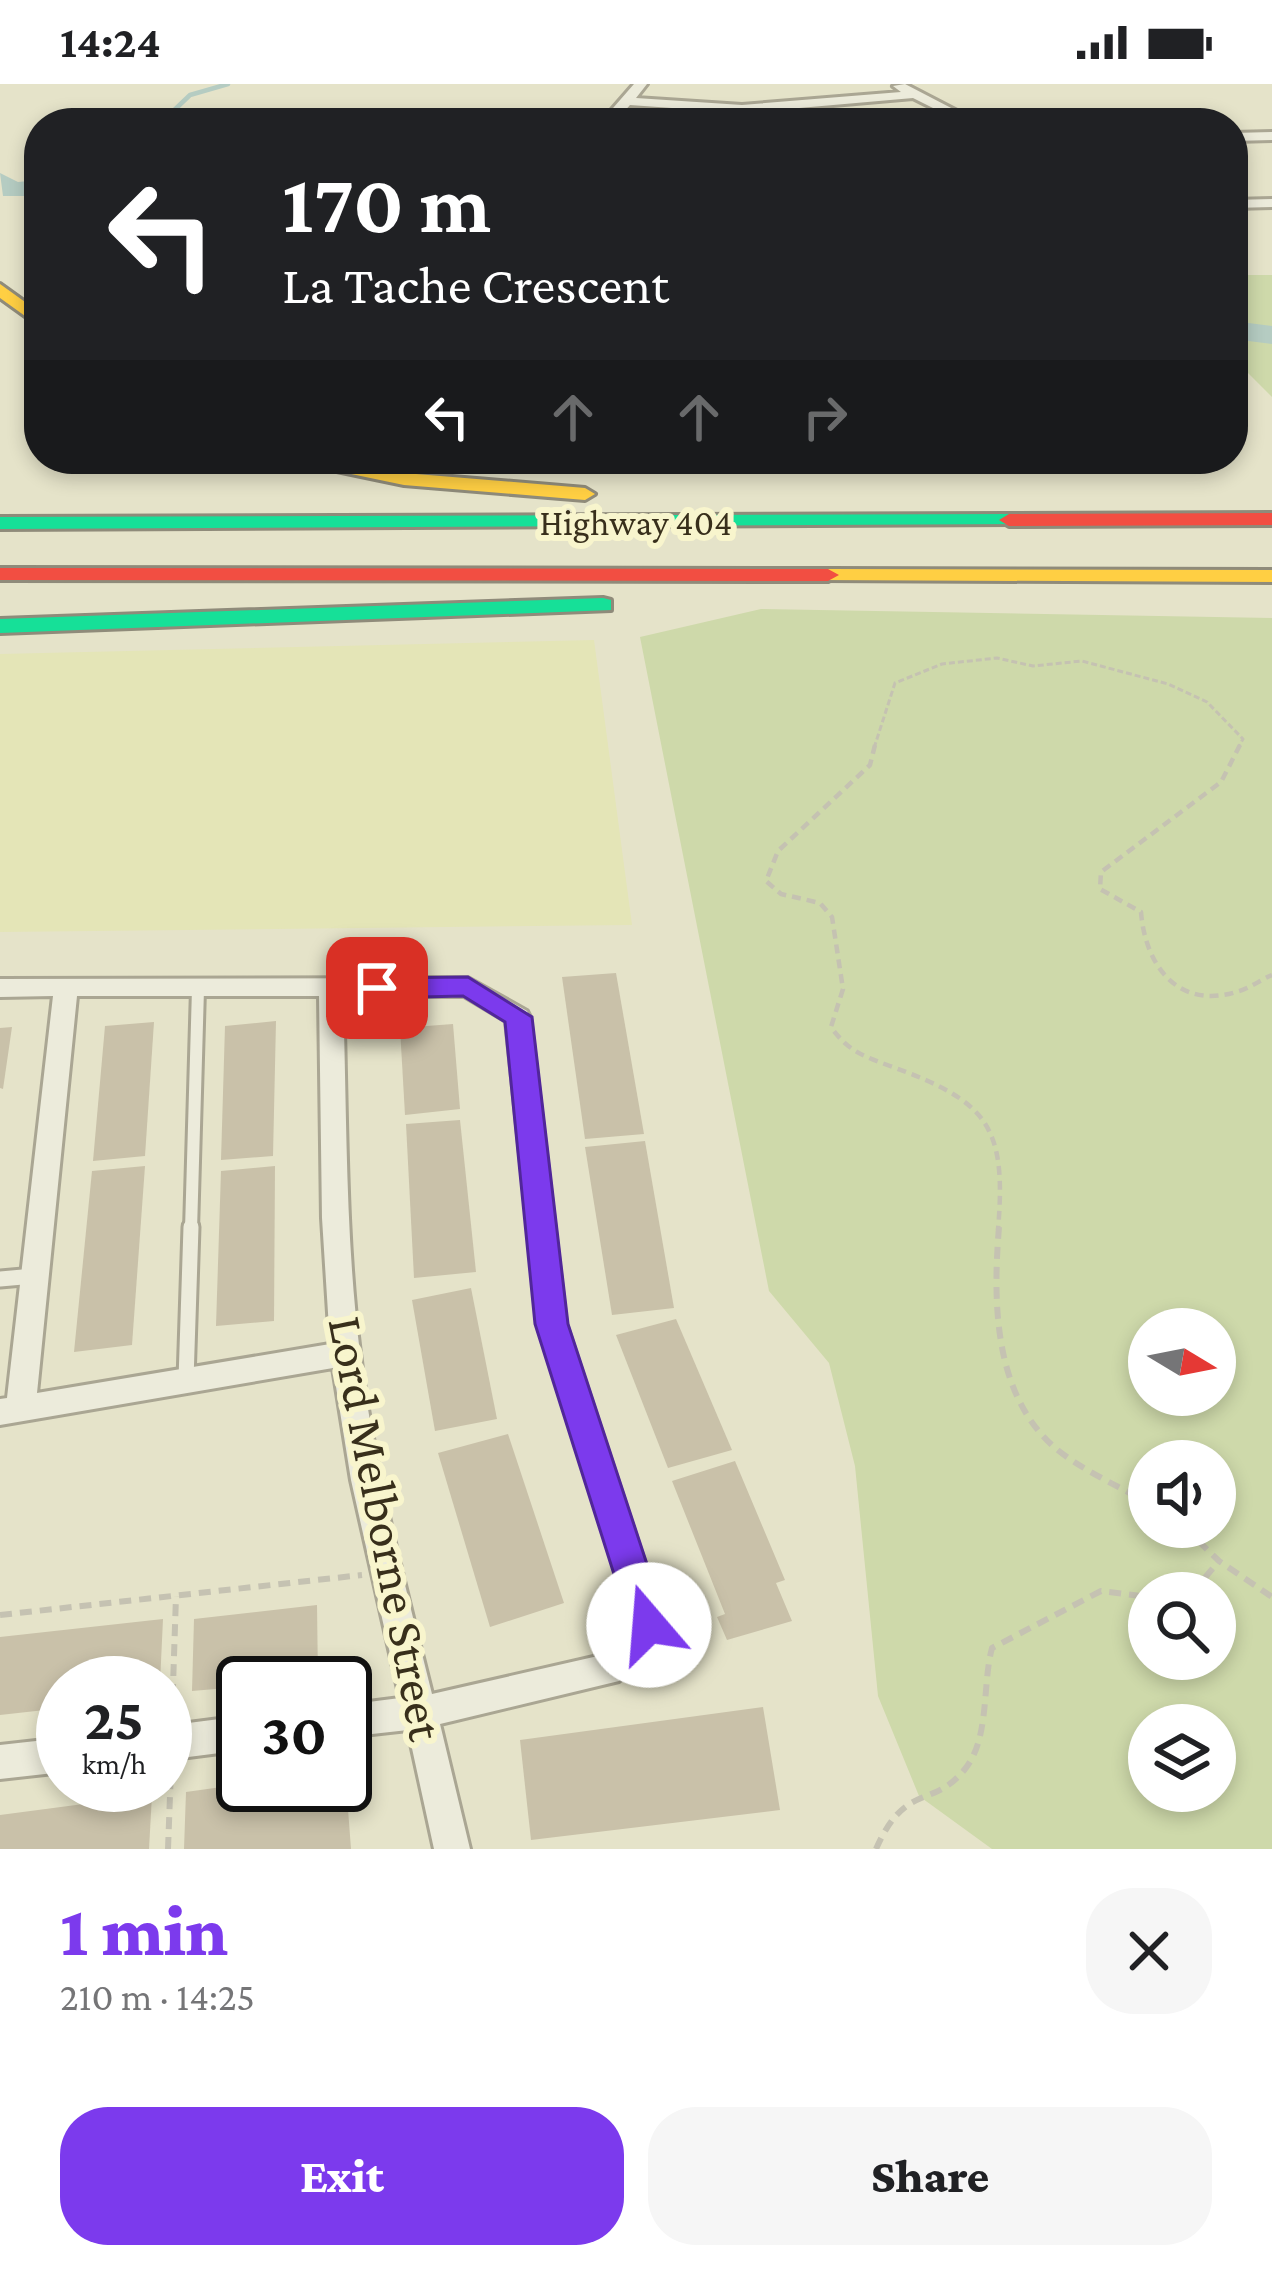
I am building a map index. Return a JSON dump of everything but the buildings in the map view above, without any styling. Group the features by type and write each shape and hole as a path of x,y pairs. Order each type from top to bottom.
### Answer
{"highway":[{"path":"0,289 24,309"},
{"path":"396,474 473,487 969,506 1049,519"},
{"name":"Highway 404","path":"0,523 1272,519"},
{"name":"Highway 404","path":"0,574 1264,576"},
{"path":"0,626 1196,588 1264,576"}],"street":[{"path":"621,108 641,84"},
{"path":"792,108 904,89 943,108"},
{"path":"628,101 683,108"},
{"path":"0,988 468,987 518,1017 552,1324 649,1625 607,1670 423,1712 372,1718"},
{"path":"66,988 34,1276 10,1410 346,1354"},
{"name":"Lord Melborne Street","path":"332,989 337,1261 346,1354 386,1572 452,1849"},
{"path":"0,1762 36,1758"}],"lane":[{"path":"186,1381 198,989"},
{"path":"0,1280 34,1276"}],"path":[{"path":"1128,1491 1052,1444 1022,1400 1004,1357 993,1296 1004,1174 988,1127 953,1088 848,1051 831,1027 843,989 832,917 820,903 781,894 766,881 778,851 870,765 883,708 895,683 960,662 997,658 1033,666 1082,661 1168,684 1207,702 1243,739 1221,782 1101,872 1100,889 1142,912 1144,956 1161,977 1192,994 1234,994 1272,975"},
{"path":"1206,1548 1272,1597"},
{"path":"1210,1572 1220,1561"},
{"path":"0,1615 386,1572"},
{"path":"876,1849 891,1816 919,1796 950,1787 975,1755 981,1680 992,1648 1101,1591 1128,1594"}],"green space":[{"path":"1248,275 1272,275 1272,397 1248,373"},
{"path":"761,609 1272,618 1272,1849 992,1849 919,1796 878,1696 855,1466 829,1363 769,1291 640,637"},
{"path":"594,640 632,925 0,932 0,654"}],"waterway":[{"path":"176,108 190,95 228,84"},
{"path":"0,181 12,190 24,189"},
{"path":"1248,332 1272,335"}],"traffic: fast":[{"path":"0,523 1009,520"},
{"path":"0,626 603,605"}],"traffic: slow":[{"path":"0,289 24,309"},
{"path":"380,474 585,494"},
{"path":"828,575 1272,576"}],"traffic: jam":[{"path":"1009,520 1272,519"},
{"path":"0,574 828,575"}],"route":[{"path":"377,988 468,987 518,1017 552,1324 649,1625"}]}
